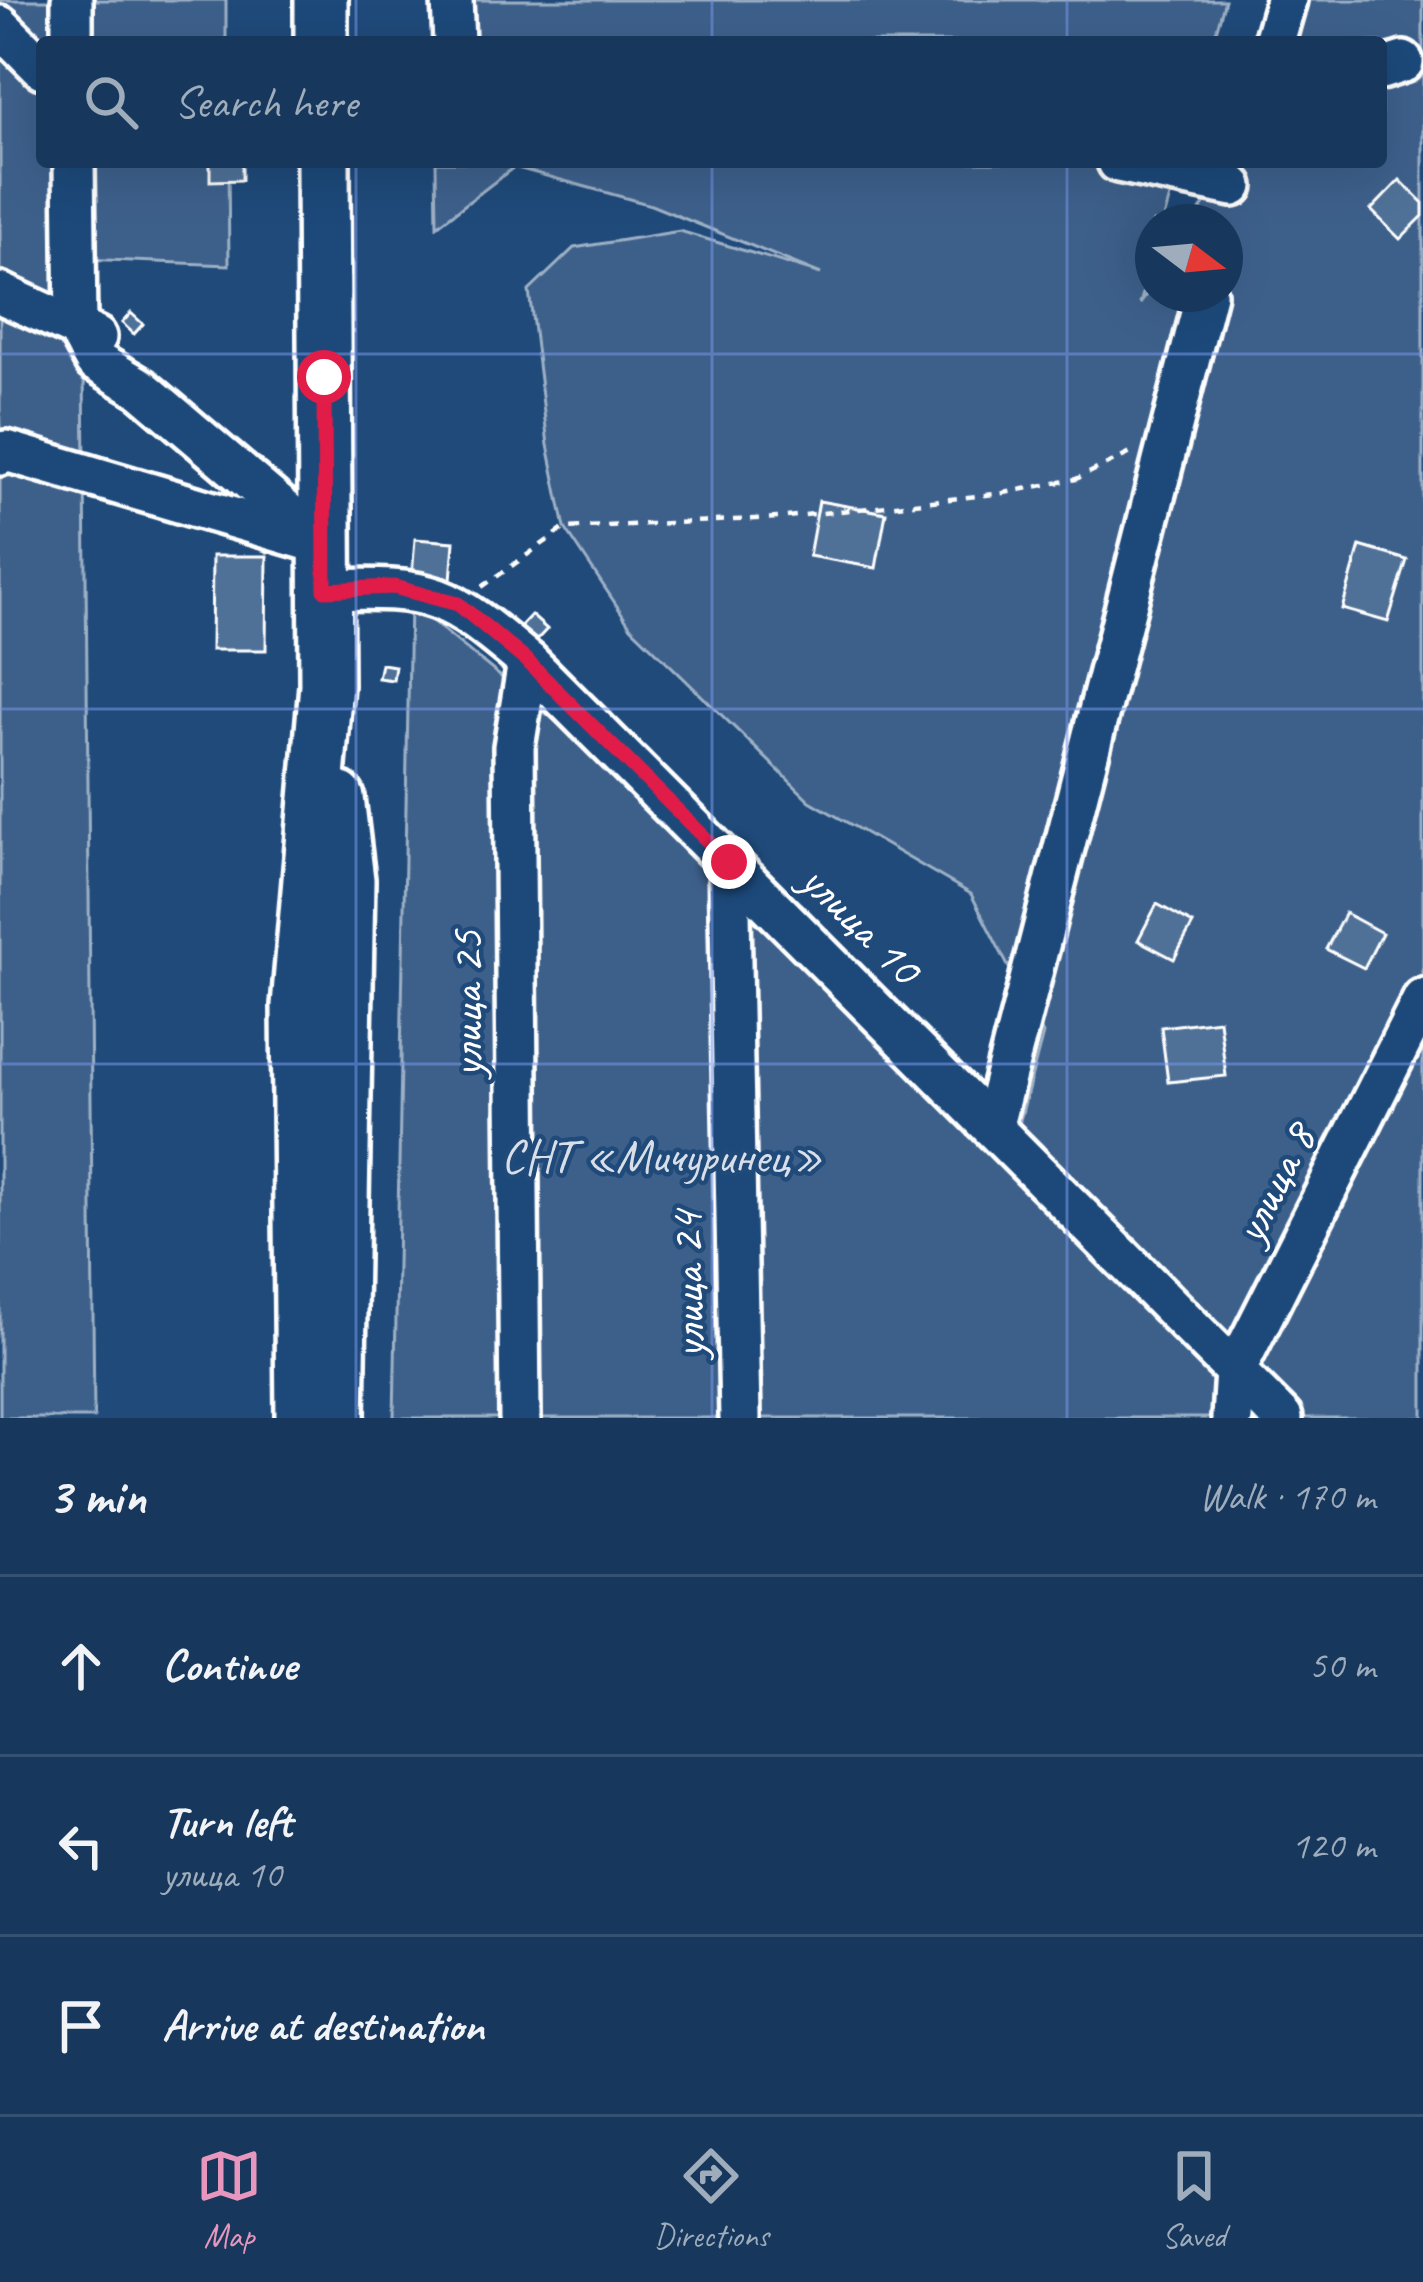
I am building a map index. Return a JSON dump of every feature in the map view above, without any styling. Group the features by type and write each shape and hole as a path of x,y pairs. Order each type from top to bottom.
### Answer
{"main road":[{"path":"321,0 321,36"},
{"path":"302,1418 298,1006 326,685 322,168"},
{"path":"326,685 348,880 338,1418"}],"street":[{"path":"72,0 72,36"},
{"path":"452,0 454,36"},
{"path":"1276,36 1286,0"},
{"path":"0,26 36,62"},
{"path":"74,168 76,326 95,362 142,389 325,567"},
{"path":"1142,168 1232,190"},
{"path":"0,304 0,293 76,326"},
{"path":"993,1125 1200,312"},
{"name":"улица 10","path":"0,455 6,451 325,567 458,604 528,662 1282,1418"},
{"name":"улица 25","path":"520,1418 514,746 528,662"},
{"name":"улица 24","path":"729,862 740,1418"},
{"name":"улица 8","path":"1232,1418 1235,1371 1423,999"}],"path":[{"path":"458,604 565,528 778,518 1004,494 1105,468 1170,430"}],"green space":[{"path":"0,0 226,0 226,36 36,36 36,168 228,168 229,265 83,259 94,1418 0,1418"},
{"path":"434,0 1225,0 1215,36 434,36"},
{"name":"СНТ «Мичуринец»","path":"1307,0 1423,0 1423,1418 394,1418 410,603 729,862 1019,1124 1043,1034 971,894 810,801 631,627 565,528 548,445 529,291 574,248 680,231 821,274 651,205 518,168 1178,168 1168,204 1135,204 1135,312 1243,312 1243,204 1204,204 1226,168 1387,168 1387,36 1299,36"},
{"name":"СНТ «Мичуринец»","path":"436,168 513,168 437,226"}],"building":[{"path":"210,168 242,168 242,180 210,181"},
{"path":"1400,180 1423,203 1423,216 1400,239 1371,210"},
{"path":"131,313 143,324 134,334 122,323"},
{"path":"819,501 886,513 876,568 809,556"},
{"path":"415,539 454,542 451,580 412,577"},
{"path":"1360,546 1407,560 1388,622 1342,609"},
{"path":"212,556 267,556 266,650 211,650"},
{"path":"531,615 547,629 534,643 518,629"},
{"path":"381,664 395,666 393,680 378,678"},
{"path":"1157,904 1193,924 1174,959 1138,940"},
{"path":"1345,913 1382,933 1364,968 1326,949"},
{"path":"1219,1020 1226,1076 1168,1082 1161,1027"}],"route":[{"path":"324,377 325,590 394,587 458,604 528,662 729,862"}]}
